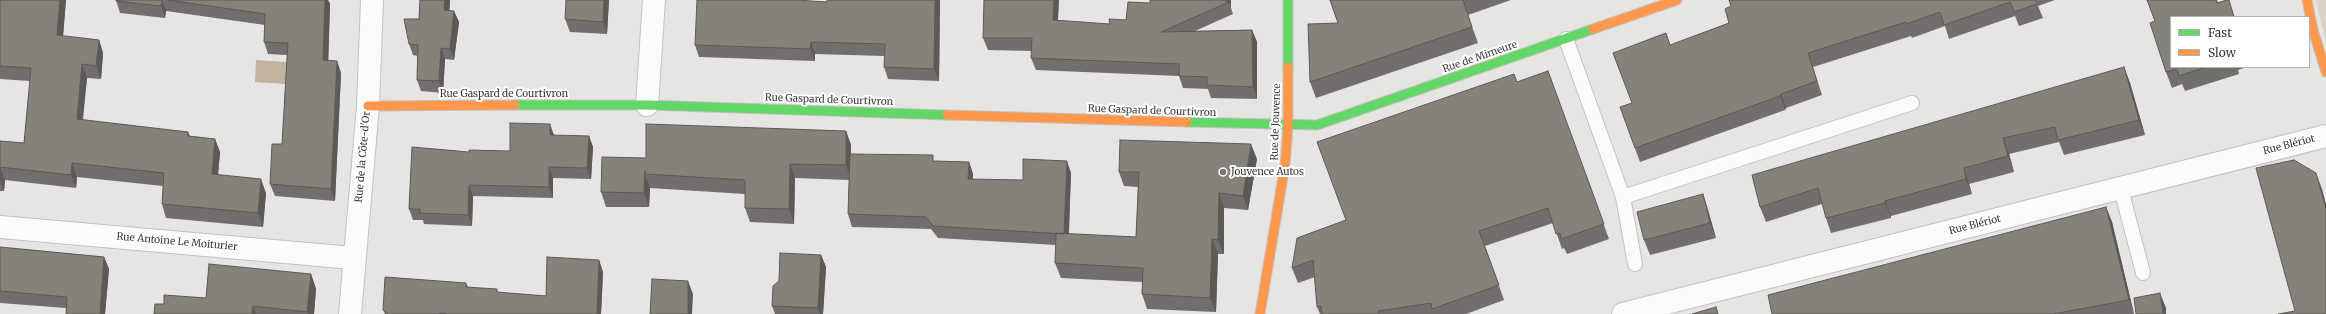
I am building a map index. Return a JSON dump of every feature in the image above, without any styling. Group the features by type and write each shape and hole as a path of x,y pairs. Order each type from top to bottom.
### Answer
{"street":[{"name":"Rue de la Côte-d'Or","path":"350,314 353,258 368,106 372,0"},
{"path":"647,105 654,0"},
{"name":"Rue de Jouvence","path":"1260,314 1285,165 1288,126 1288,0"},
{"name":"Rue de Mimeure","path":"1288,126 1317,124 1566,39 1650,4 1677,0"},
{"path":"2307,0 2313,30 2326,72"},
{"name":"Rue Gaspard de Courtivron","path":"368,106 647,105 1288,126"},
{"name":"Rue Blériot","path":"1623,314 2326,136"},
{"name":"Rue Antoine Le Moiturier","path":"0,226 353,258"}],"lane":[{"path":"1566,39 1623,197 1635,264"},
{"path":"1623,197 1912,103"},
{"path":"2121,188 2144,273"}],"shaded area":[{"path":"2316,0 2326,0 2326,43"},
{"path":"256,60 301,63 299,85 255,82"}],"building":[{"path":"0,0 60,0 57,35 99,40 96,66 82,64 77,119 188,132 188,136 215,139 212,174 261,179 258,213 162,204 164,173 72,163 71,175 0,167 0,141 24,143 31,68 0,66"},
{"path":"116,0 162,0 161,6"},
{"path":"168,0 325,0 323,60 337,61 331,189 270,184 272,144 282,144 288,43 264,42 265,14"},
{"path":"420,0 445,0 444,10 454,11 450,49 441,48 439,81 417,80 418,45 409,44 404,19 419,19"},
{"path":"566,0 604,0 603,22 565,19"},
{"path":"697,0 796,0 827,2 827,0 935,0 934,69 884,67 885,44 811,42 810,49 695,45"},
{"path":"984,0 1054,0 1053,20 1110,24 1109,19 1126,20 1128,2 1150,3 1150,0 1226,0 1226,2 1229,2 1161,32 1252,30 1253,87 1207,85 1207,77 1179,76 1179,64 1031,58 1032,38 983,38"},
{"path":"1330,0 1463,0 1472,27 1310,82 1308,24 1338,23"},
{"path":"1729,0 2036,0 2037,4 2014,12 2010,2 1944,25 1940,12 1906,24 1906,22 1808,53 1817,81 1781,94 1780,96 1635,148 1620,107 1632,103 1613,53 1666,33 1670,45 1729,23 1725,9 1731,6"},
{"path":"2147,0 2216,0 2217,3 2229,0 2234,16 2170,16 2170,68 2203,68 2179,76 2177,69 2166,72 2150,23 2155,21"},
{"path":"2124,67 2139,120 2058,140 2055,127 2003,138 2008,156 1964,168 1966,179 1885,201 1885,203 1826,218 1818,188 1760,207 1752,175"},
{"path":"1548,71 1604,224 1561,239 1560,233 1556,234 1548,208 1479,231 1499,285 1432,309 1431,303 1378,311 1379,314 1322,314 1321,306 1317,307 1313,260 1292,268 1297,238 1346,220 1317,142 1514,74 1517,82"},
{"path":"510,123 550,124 550,135 589,136 587,168 549,167 549,187 469,185 468,215 420,213 420,209 409,209 412,147 469,152 469,150 510,151"},
{"path":"646,124 846,131 846,165 790,164 789,209 745,208 745,180 645,174 645,171 644,193 601,192 602,157 646,158"},
{"path":"1120,140 1251,144 1243,196 1219,193 1218,240 1212,239 1210,298 1142,294 1143,268 1055,263 1056,233 1136,237 1139,172 1119,172"},
{"path":"850,154 933,155 933,161 969,162 968,179 1023,180 1023,159 1067,161 1064,234 933,226 926,217 848,214"},
{"path":"2294,160 2316,173 2326,209 2326,314 2278,314 2295,311 2256,168"},
{"path":"1703,194 1710,223 1644,240 1637,212"},
{"path":"2106,207 2129,300 2053,314 1772,314 1768,295"},
{"path":"0,247 104,257 100,314 66,314 67,297 0,291"},
{"path":"780,253 821,255 818,308 772,306 773,286 779,281"},
{"path":"547,257 599,260 597,314 388,314 383,310 385,277 466,283 466,287 497,289 497,292 546,296"},
{"path":"209,264 311,274 307,312 253,306 252,314 154,314 155,304 164,304 164,295 206,298"},
{"path":"652,279 688,281 688,314 650,314"},
{"path":"2160,293 2163,314 2136,314 2134,298"},
{"path":"1716,307 1718,314 1692,314"}],"traffic: fast":[{"path":"1288,0 1288,67"},
{"path":"1187,122 1317,125 1593,29"},
{"path":"515,105 647,105 947,115"}],"traffic: slow":[{"path":"1593,29 1677,0"},
{"path":"2307,0 2313,30 2326,72"},
{"path":"1260,314 1285,165 1288,126 1288,67"},
{"path":"368,106 515,105"},
{"path":"947,115 1187,122"}],"place":[{"name":"Jouvence Autos","path":"1223,172"}]}
